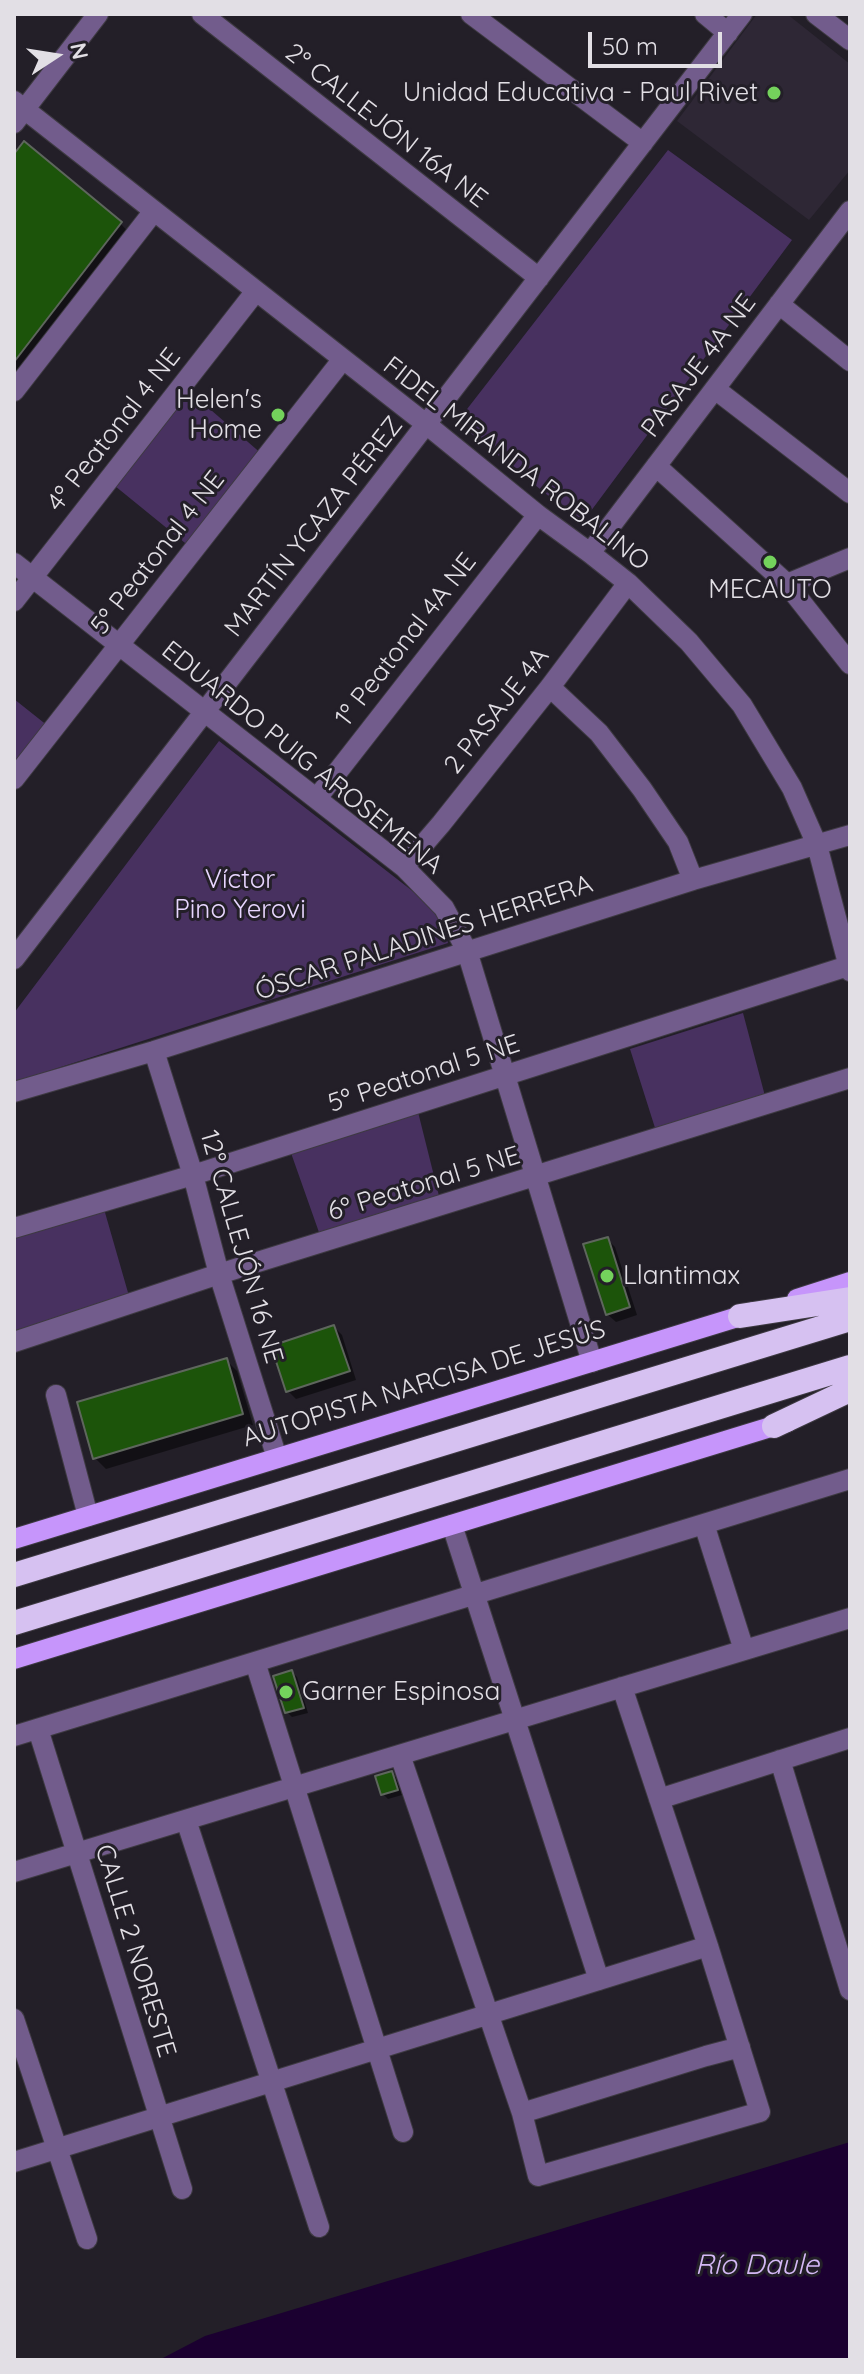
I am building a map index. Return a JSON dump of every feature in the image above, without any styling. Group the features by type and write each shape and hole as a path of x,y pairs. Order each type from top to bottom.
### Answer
{"highway":[{"path":"740,1316 850,1299"},
{"path":"14,1575 850,1319"},
{"path":"14,1623 850,1367"},
{"path":"774,1426 850,1390"}],"main road":[{"name":"AUTOPISTA NARCISA DE JESÚS","path":"14,1539 850,1282"},
{"path":"14,1659 850,1403"}],"street":[{"path":"17,111 98,14"},
{"name":"2° CALLEJÓN 16A NE","path":"202,14 539,278"},
{"path":"471,14 643,143"},
{"path":"705,14 728,33"},
{"name":"MARTÍN YCAZA PÉREZ","path":"14,959 742,14"},
{"path":"816,14 850,40"},
{"name":"FIDEL MIRANDA ROBALINO","path":"17,111 154,211 628,583 689,642 742,705 792,788 817,845 849,969"},
{"path":"14,391 154,211"},
{"name":"PASAJE 4A NE","path":"590,553 779,304 846,223"},
{"name":"4º Peatonal 4 NE","path":"14,601 256,291"},
{"path":"779,304 850,361"},
{"name":"5º Peatonal 4 NE","path":"14,779 343,359"},
{"path":"715,389 850,493"},
{"path":"656,466 787,584 850,664"},
{"name":"1º Peatonal 4A NE","path":"317,798 538,515"},
{"path":"787,584 850,558"},
{"name":"EDUARDO PUIG AROSEMENA","path":"14,563 404,867 444,908 467,951 592,1362"},
{"name":"2 PASAJE 4A","path":"404,867 550,687 628,583"},
{"path":"550,687 599,733 642,789 678,842 693,880"},
{"name":"ÓSCAR PALADINES HERRERA","path":"14,1092 154,1051 693,880 850,835"},
{"name":"5º Peatonal 5 NE","path":"14,1228 193,1175 849,969"},
{"name":"12° CALLEJÓN 16 NE","path":"154,1051 277,1458"},
{"name":"6º Peatonal 5 NE","path":"14,1342 219,1274 850,1078"},
{"path":"56,1395 88,1516"},
{"path":"14,1736 850,1479"},
{"path":"704,1524 744,1650"},
{"path":"452,1525 599,1980"},
{"path":"14,1872 850,1618"},
{"path":"255,1662 403,2132"},
{"path":"400,1755 522,2113 538,2176 760,2112 622,1687"},
{"name":"CALLE 2 NORESTE","path":"38,1729 182,2189"},
{"path":"659,1799 850,1738"},
{"path":"780,1760 850,1990"},
{"path":"186,1820 319,2227"},
{"path":"14,2162 708,1946"},
{"path":"14,2019 87,2239"},
{"path":"522,2113 740,2047"}],"shaded area":[{"name":"Unidad Educativa - Paul Rivet","path":"757,14 787,14 850,64 850,170 809,220 677,121"}],"green space":[{"path":"668,150 792,240 582,523 457,422"},
{"path":"189,391 263,455 190,547 115,486"},
{"path":"14,699 48,726 14,769"},
{"name":"Víctor Pino Yerovi","path":"219,741 437,910 448,943 14,1082 14,1013"},
{"path":"743,1013 765,1096 656,1131 630,1049"},
{"path":"418,1112 440,1200 321,1238 291,1153"},
{"path":"104,1209 131,1303 14,1340 14,1235"}],"water":[{"name":"Río Daule","path":"850,2142 850,2360 159,2360 205,2336"}],"building":[{"path":"24,141 122,222 14,362 14,154"},
{"name":"Llantimax","path":"608,1237 630,1307 606,1315 583,1244"},
{"path":"334,1325 350,1371 286,1392 271,1346"},
{"path":"227,1358 243,1414 93,1459 77,1402"},
{"name":"Garner Espinosa","path":"292,1670 304,1708 285,1713 273,1676"},
{"path":"392,1771 398,1790 381,1795 375,1776"}],"place":[{"name":"Unidad Educativa - Paul Rivet","path":"774,93"},
{"name":"Helen's Home","path":"278,415"},
{"name":"MECAUTO","path":"770,562"},
{"name":"Llantimax","path":"607,1276"},
{"name":"Garner Espinosa","path":"286,1692"}]}
